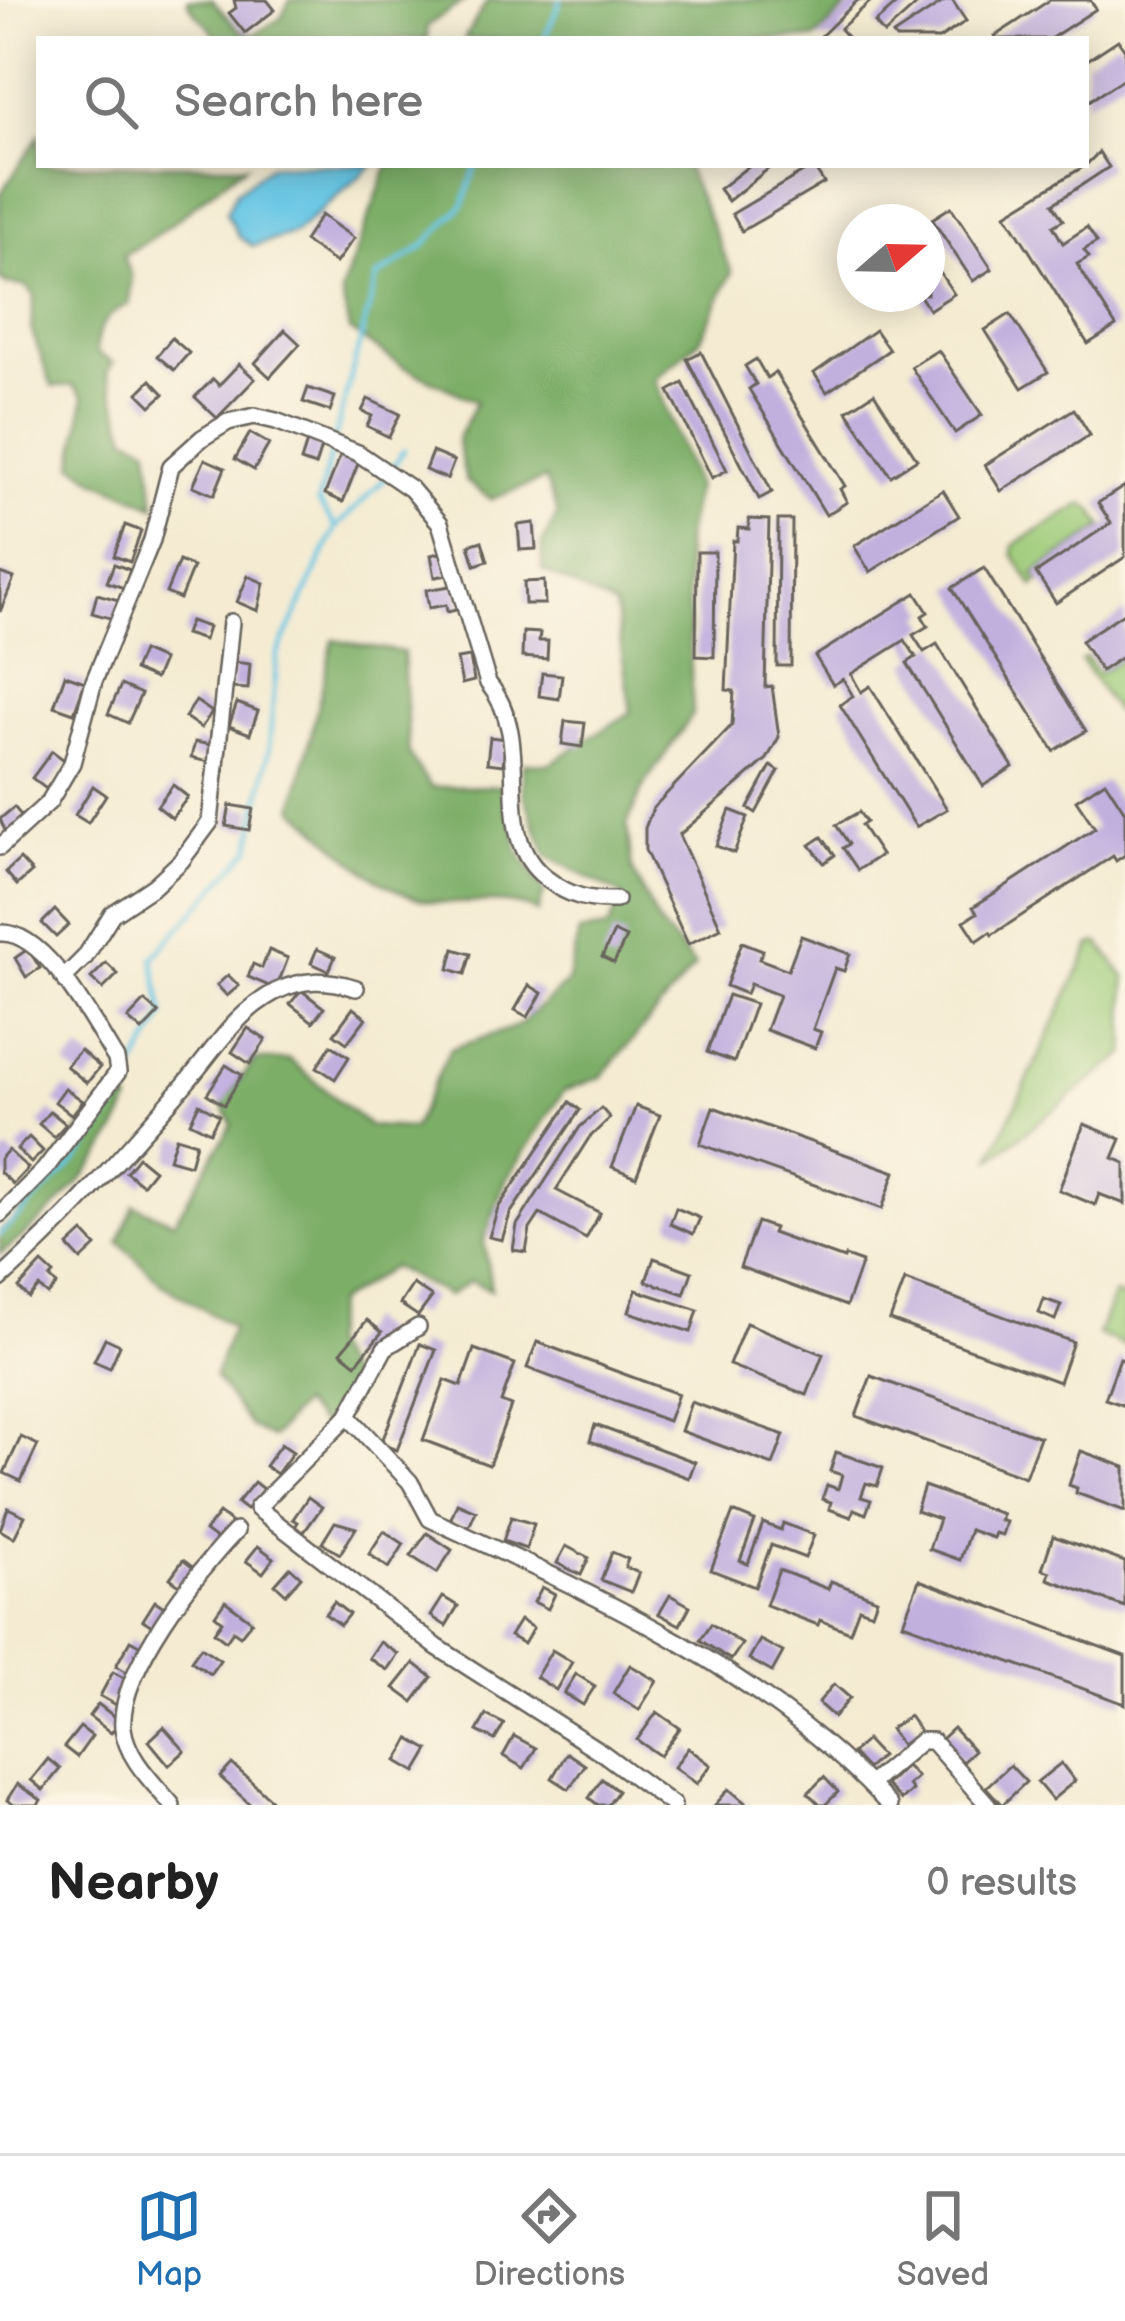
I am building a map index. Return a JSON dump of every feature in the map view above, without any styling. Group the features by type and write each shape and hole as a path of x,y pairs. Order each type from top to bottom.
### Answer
{"street":[{"path":"0,847 49,802 72,763 94,681 152,540 171,466 202,437 228,422 255,416 358,453 411,489 440,523 488,683 499,697 516,752 516,833 530,866 559,888 589,901 616,900"},
{"path":"64,978 112,914 181,861 210,822 231,622"},
{"path":"0,933 12,932 31,943 64,978 116,1059 118,1072 45,1169 0,1214"},
{"path":"0,1279 103,1179 239,1016 276,992 303,982 328,980 356,988"},
{"path":"418,1327 386,1348 348,1416 257,1508 437,1647 604,1754 674,1805"},
{"path":"348,1416 410,1482 430,1519 667,1633 786,1709 890,1805"},
{"path":"172,1805 133,1759 123,1729 125,1702 154,1635 236,1531"},
{"path":"870,1784 921,1741 932,1741 988,1805"}],"green space":[{"path":"187,0 212,0 240,31 253,35 281,18 290,0 465,0 427,26 428,36 214,36"},
{"path":"488,0 854,0 818,36 466,36"},
{"path":"36,140 36,168 242,168 123,255 132,277 129,304 108,317 98,336 97,353 113,363 107,372 127,436 149,447 155,506 95,480 74,464 84,398 73,385 52,387 31,329 34,295 26,286 0,279 0,195"},
{"path":"387,168 686,168 732,272 700,340 655,379 696,486 685,542 693,714 644,785 627,825 632,869 658,923 695,966 601,1077 564,1091 505,1182 484,1239 491,1290 470,1281 448,1296 392,1267 336,1303 329,1345 353,1383 323,1426 301,1404 272,1438 250,1426 214,1376 232,1327 161,1283 119,1242 134,1205 174,1222 232,1124 222,1104 255,1060 290,1060 369,1126 413,1128 450,1049 518,1026 567,983 579,932 608,928 623,896 547,856 523,792 523,763 549,764 631,712 615,607 542,570 542,543 558,514 545,479 491,499 466,481 457,440 476,402 402,366 349,330 341,292"},
{"path":"1083,504 1103,527 1034,573 1039,582 1033,586 1013,554 1014,545"},
{"path":"333,640 403,652 409,755 431,787 508,786 518,850 544,892 538,912 508,903 431,902 399,891 366,871 294,808"},
{"path":"1125,656 1125,716 1119,717 1081,660 1086,657 1098,674"},
{"path":"1099,943 1125,977 1125,1054 990,1160 1091,945"},
{"path":"112,1095 130,1101 108,1144 57,1205 0,1254 0,1231"},
{"path":"1114,1294 1125,1298 1125,1346 1098,1335"}],"water":[{"path":"267,168 370,168 294,234 253,246 239,237 226,213 236,192"}],"building":[{"path":"234,0 267,0 275,10 245,33 229,13 236,8"},
{"path":"858,0 872,0 840,29 846,36 821,36"},
{"path":"901,0 922,0 884,34 875,23"},
{"path":"946,0 952,0 966,21 944,36 893,35"},
{"path":"1050,0 1090,0 1096,9 1055,36 995,36"},
{"path":"1118,40 1125,50 1125,78 1089,101 1089,59"},
{"path":"1099,152 1109,167 1053,204 1063,220 1053,226 1063,243 1087,227 1097,242 1084,250 1089,257 1077,264 1116,326 1088,344 1006,214 1081,168 1089,168"},
{"path":"746,168 769,168 728,201 719,189"},
{"path":"810,168 824,183 742,231 732,214"},
{"path":"951,207 992,269 973,281 945,239 945,211"},
{"path":"321,215 354,238 336,263 304,241"},
{"path":"1010,314 1048,372 1022,388 985,330"},
{"path":"285,330 300,344 270,377 255,363"},
{"path":"875,330 889,350 827,392 814,373"},
{"path":"172,338 189,353 174,370 157,356"},
{"path":"938,350 982,415 955,433 911,367"},
{"path":"701,352 772,492 759,499 687,359"},
{"path":"756,359 767,378 775,372 845,486 840,489 847,502 826,515 749,389 756,384 745,366"},
{"path":"239,364 255,379 217,418 195,397 213,379 219,385"},
{"path":"151,380 164,394 151,406 138,393"},
{"path":"683,383 727,470 712,478 669,391"},
{"path":"308,388 335,397 330,411 303,402"},
{"path":"874,393 917,459 891,476 847,411"},
{"path":"368,399 400,414 389,437 367,426 372,416 362,411"},
{"path":"1074,409 1090,435 1001,491 985,465"},
{"path":"250,433 269,444 254,470 235,459"},
{"path":"308,439 322,444 315,466 301,461"},
{"path":"432,452 454,461 447,479 425,470"},
{"path":"341,454 359,461 343,502 325,494"},
{"path":"205,459 225,468 214,495 193,486"},
{"path":"1125,486 1125,557 1056,603 1036,573 1111,523 1098,503"},
{"path":"943,490 959,516 870,572 854,546"},
{"path":"749,519 769,520 765,687 772,686 779,737 767,759 679,835 721,928 688,944 645,850 645,828 653,808 732,725 734,691 726,690 733,541 737,541 738,528 749,529"},
{"path":"778,520 792,520 791,666 777,666"},
{"path":"534,523 536,549 520,550 518,525"},
{"path":"125,525 141,531 130,562 114,556"},
{"path":"482,541 488,561 475,565 469,545"},
{"path":"445,552 449,575 435,577 431,555"},
{"path":"697,552 715,552 714,657 696,656"},
{"path":"179,561 193,567 180,599 166,593"},
{"path":"114,564 130,570 124,588 107,582"},
{"path":"984,568 1086,731 1054,751 952,588"},
{"path":"0,573 14,578 0,612"},
{"path":"248,576 264,583 258,611 237,602"},
{"path":"544,581 545,604 525,604 524,582"},
{"path":"457,585 461,609 429,608 426,590"},
{"path":"916,593 928,612 922,616 928,626 913,635 924,652 937,644 1013,767 983,786 907,663 916,657 905,640 851,674 861,692 870,686 947,809 916,827 840,705 853,696 843,679 833,685 815,656"},
{"path":"97,594 122,601 117,620 92,613"},
{"path":"1125,612 1125,655 1101,671 1081,641"},
{"path":"190,621 208,627 204,640 185,634"},
{"path":"523,632 540,633 539,641 548,641 547,659 522,657"},
{"path":"142,651 163,660 155,679 134,670"},
{"path":"470,657 474,681 462,684 457,659"},
{"path":"234,662 250,664 248,689 231,688"},
{"path":"542,673 562,675 559,699 539,696"},
{"path":"65,675 85,682 74,713 54,706"},
{"path":"121,685 141,694 128,723 108,714"},
{"path":"196,701 212,712 201,728 185,717"},
{"path":"237,703 258,711 250,734 229,726"},
{"path":"565,721 585,723 582,747 562,744"},
{"path":"490,737 506,739 503,765 487,763"},
{"path":"195,742 212,745 208,762 191,758"},
{"path":"52,751 67,762 46,789 32,778"},
{"path":"771,766 779,771 756,813 748,808"},
{"path":"1105,781 1125,812 1125,855 1116,861 1113,856 977,941 964,921 977,913 973,907 1095,828 1076,800"},
{"path":"173,785 188,797 172,818 157,806"},
{"path":"93,786 106,795 88,823 75,815"},
{"path":"230,805 253,809 249,830 226,826"},
{"path":"14,807 25,820 7,835 0,819"},
{"path":"730,810 748,817 734,853 716,846"},
{"path":"859,812 866,822 861,825 881,855 858,870 843,848 849,844 836,825"},
{"path":"822,837 835,855 824,863 810,845"},
{"path":"20,859 32,872 17,885 6,872"},
{"path":"55,910 69,925 56,937 42,923"},
{"path":"614,932 626,938 614,963 602,957"},
{"path":"801,936 850,954 844,971 835,968 813,1029 821,1032 815,1048 766,1030 779,995 750,984 746,994 726,986 742,942 763,950 759,959 788,970"},
{"path":"28,949 40,968 26,977 15,958"},
{"path":"317,949 335,957 329,971 311,963"},
{"path":"454,949 471,954 465,974 449,969"},
{"path":"269,950 288,958 276,989 248,977 253,964 262,968"},
{"path":"106,963 118,974 103,989 91,978"},
{"path":"228,975 239,986 227,996 217,985"},
{"path":"529,985 542,993 528,1017 515,1010"},
{"path":"301,990 324,1008 313,1022 290,1004"},
{"path":"728,995 755,1004 734,1062 707,1052"},
{"path":"145,1001 159,1013 142,1031 128,1019"},
{"path":"353,1008 366,1018 347,1043 334,1034"},
{"path":"248,1028 266,1040 250,1064 232,1052"},
{"path":"331,1045 349,1057 335,1079 317,1067"},
{"path":"80,1050 100,1067 87,1083 66,1066"},
{"path":"226,1065 242,1075 224,1105 207,1094"},
{"path":"65,1088 83,1101 72,1115 55,1102"},
{"path":"570,1102 580,1110 510,1214 502,1240 489,1237 498,1208"},
{"path":"199,1104 219,1115 210,1132 190,1122"},
{"path":"636,1106 660,1115 636,1177 612,1167"},
{"path":"713,1107 895,1172 882,1209 700,1144"},
{"path":"601,1108 610,1118 589,1138 556,1190 600,1213 586,1239 540,1214 530,1229 526,1252 513,1250 517,1225 580,1127"},
{"path":"50,1111 66,1124 54,1137 39,1124"},
{"path":"1084,1124 1121,1139 1113,1158 1125,1163 1125,1204 1099,1194 1095,1205 1059,1190"},
{"path":"29,1137 43,1151 31,1163 17,1149"},
{"path":"176,1137 196,1143 190,1165 169,1159"},
{"path":"8,1150 28,1168 13,1184 0,1172 0,1159"},
{"path":"138,1157 154,1170 142,1185 126,1172"},
{"path":"676,1208 700,1218 693,1234 670,1224"},
{"path":"757,1222 774,1228 772,1233 862,1262 846,1306 740,1267"},
{"path":"83,1232 96,1246 81,1260 68,1246"},
{"path":"654,1258 692,1272 684,1294 646,1281"},
{"path":"42,1263 54,1274 50,1278 57,1285 48,1295 39,1287 29,1298 19,1288"},
{"path":"905,1280 1073,1342 1059,1382 890,1320"},
{"path":"413,1284 432,1297 418,1316 400,1304"},
{"path":"636,1290 698,1310 691,1332 629,1312"},
{"path":"1044,1299 1061,1305 1055,1320 1039,1313"},
{"path":"367,1320 382,1332 356,1364 341,1352"},
{"path":"746,1323 823,1354 807,1395 729,1365"},
{"path":"105,1338 120,1345 110,1368 94,1361"},
{"path":"537,1342 678,1394 668,1421 527,1368"},
{"path":"420,1344 436,1350 397,1450 381,1444"},
{"path":"474,1349 515,1364 501,1402 511,1406 489,1465 423,1440 445,1380 461,1386"},
{"path":"1120,1358 1125,1360 1125,1406 1105,1399"},
{"path":"871,1376 1040,1437 1025,1477 856,1416"},
{"path":"691,1402 784,1435 773,1465 681,1431"},
{"path":"595,1425 695,1462 689,1478 590,1441"},
{"path":"21,1437 38,1445 21,1481 4,1473"},
{"path":"281,1444 293,1452 277,1474 265,1466"},
{"path":"1081,1451 1125,1467 1125,1511 1076,1493 1077,1488 1069,1485"},
{"path":"836,1452 883,1468 877,1486 866,1483 861,1497 871,1500 866,1514 854,1509 851,1517 829,1509 831,1502 822,1499 827,1485 838,1489 842,1475 830,1471"},
{"path":"254,1482 263,1489 246,1510 237,1503"},
{"path":"924,1486 1002,1514 1000,1520 1006,1522 1002,1535 995,1533 993,1538 970,1530 960,1560 929,1549 939,1519 916,1511"},
{"path":"308,1497 322,1507 304,1532 295,1527 298,1522 293,1519"},
{"path":"457,1503 476,1511 468,1529 450,1521"},
{"path":"8,1508 25,1516 14,1538 0,1530"},
{"path":"733,1512 755,1521 740,1561 748,1564 763,1523 781,1530 783,1523 814,1535 805,1558 771,1545 755,1587 711,1570"},
{"path":"219,1513 234,1525 221,1543 205,1531"},
{"path":"511,1517 534,1524 526,1549 503,1541"},
{"path":"335,1522 356,1528 340,1554 322,1543"},
{"path":"384,1531 404,1544 389,1568 369,1554"},
{"path":"427,1533 452,1550 437,1573 411,1556"},
{"path":"1053,1536 1125,1562 1125,1607 1048,1579 1050,1572 1042,1569"},
{"path":"258,1546 274,1558 263,1573 246,1561"},
{"path":"566,1546 589,1558 581,1575 557,1563"},
{"path":"612,1552 628,1559 625,1567 639,1573 631,1592 601,1580"},
{"path":"183,1560 195,1569 182,1587 170,1578"},
{"path":"290,1567 301,1577 286,1594 275,1584"},
{"path":"779,1570 828,1589 831,1581 877,1599 872,1613 859,1608 850,1632 766,1605"},
{"path":"919,1580 1125,1656 1125,1704 903,1623"},
{"path":"542,1587 555,1594 548,1609 534,1602"},
{"path":"670,1595 690,1606 680,1625 659,1614"},
{"path":"443,1597 458,1606 446,1626 431,1616"},
{"path":"155,1601 167,1609 155,1628 143,1620"},
{"path":"225,1601 252,1621 240,1636 233,1631 226,1641 214,1632 222,1621 215,1615"},
{"path":"334,1602 349,1614 340,1625 325,1614"},
{"path":"520,1620 533,1628 524,1644 510,1636"},
{"path":"711,1624 742,1644 731,1660 700,1640"},
{"path":"130,1640 146,1649 132,1675 116,1666"},
{"path":"760,1640 783,1652 772,1672 749,1659"},
{"path":"380,1642 398,1654 387,1670 369,1658"},
{"path":"201,1647 220,1660 210,1674 191,1661"},
{"path":"552,1650 572,1662 556,1690 536,1677"},
{"path":"414,1663 432,1677 413,1702 394,1688"},
{"path":"630,1665 657,1681 639,1710 613,1693"},
{"path":"113,1672 133,1683 120,1707 100,1696"},
{"path":"576,1674 595,1686 583,1705 564,1693"},
{"path":"834,1684 850,1698 834,1717 818,1703"},
{"path":"98,1704 120,1721 111,1733 89,1716"},
{"path":"657,1712 680,1728 660,1756 637,1740"},
{"path":"486,1715 504,1724 495,1740 477,1731"},
{"path":"909,1716 920,1732 901,1745 890,1729"},
{"path":"80,1727 92,1736 77,1757 64,1747"},
{"path":"164,1727 185,1751 169,1765 149,1741"},
{"path":"953,1728 974,1751 962,1762 940,1740"},
{"path":"514,1736 536,1748 524,1768 503,1756"},
{"path":"410,1739 429,1750 416,1772 397,1761"},
{"path":"866,1740 881,1756 867,1769 852,1753"},
{"path":"688,1748 711,1765 697,1784 674,1767"},
{"path":"567,1753 585,1765 569,1789 552,1778"},
{"path":"48,1759 60,1769 43,1790 31,1780"},
{"path":"1061,1763 1075,1781 1052,1800 1037,1782"},
{"path":"232,1764 277,1805 251,1805 220,1777"},
{"path":"1010,1765 1026,1782 1002,1805 986,1787"},
{"path":"906,1766 917,1777 901,1800 886,1785"},
{"path":"824,1777 838,1792 820,1805 808,1793"},
{"path":"602,1779 618,1791 608,1805 589,1798"},
{"path":"17,1784 41,1800 38,1805 14,1805 7,1800"},
{"path":"729,1789 748,1805 715,1805"}],"waterway":[{"path":"545,36 561,0"},
{"path":"130,1076 164,1016 153,958 251,848 269,749 277,656 336,527 318,502 377,277 421,248 464,204 475,168"},
{"path":"337,527 385,478 404,450"},
{"path":"0,1234 78,1159 121,1099"}]}
